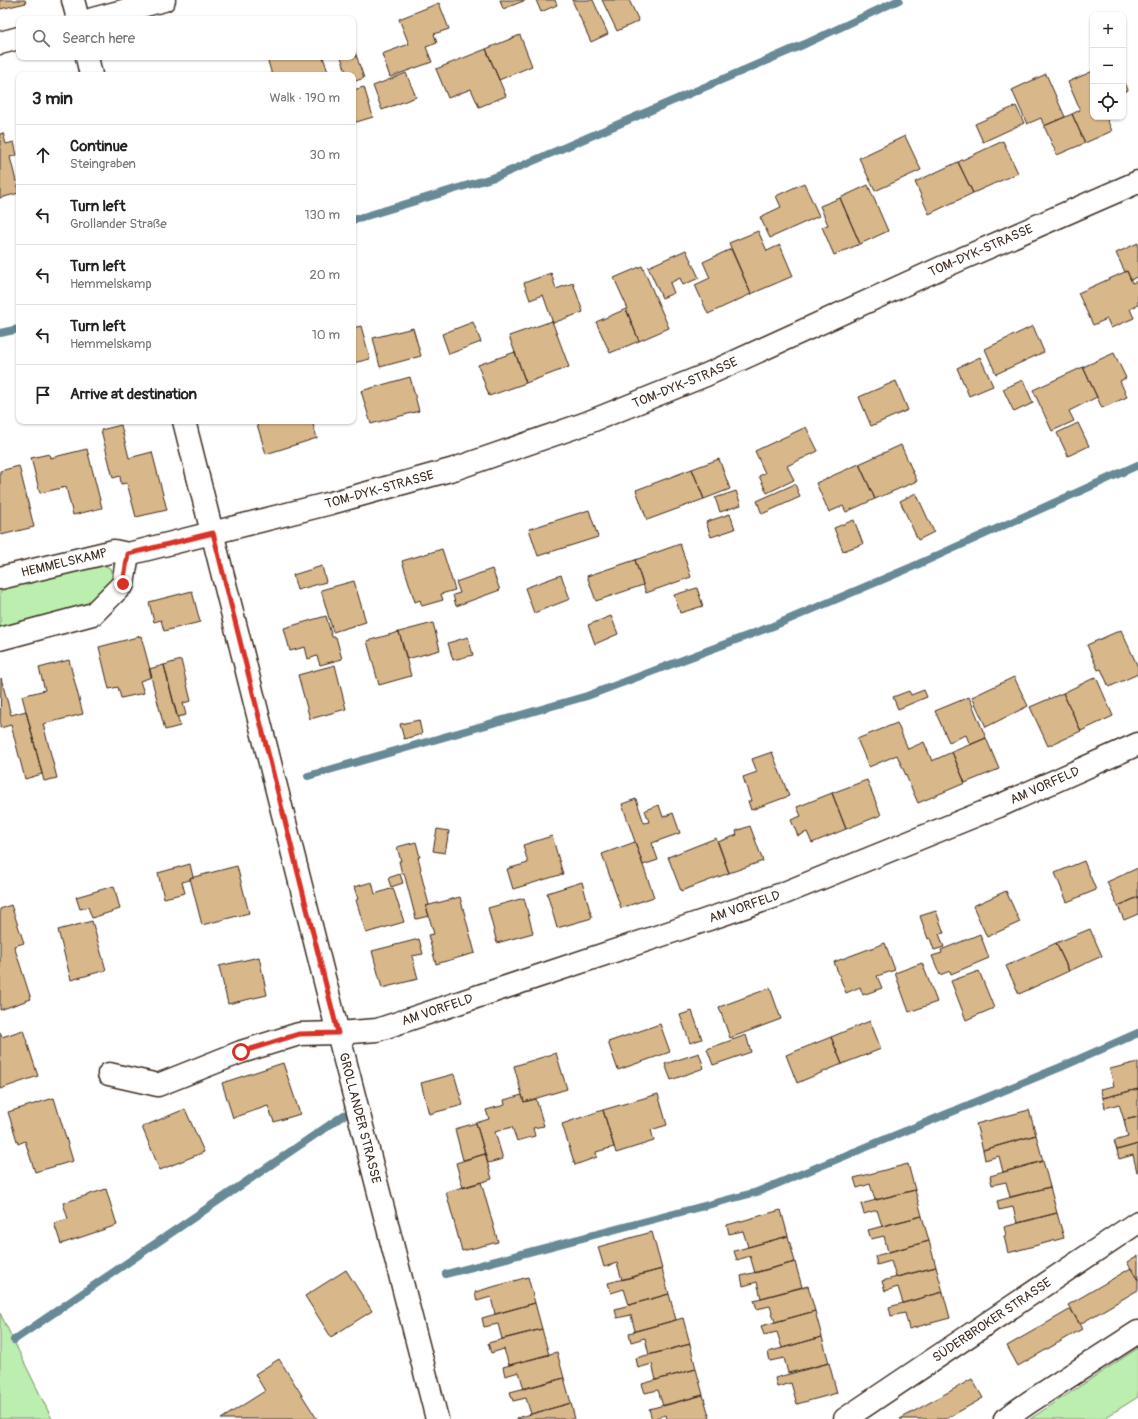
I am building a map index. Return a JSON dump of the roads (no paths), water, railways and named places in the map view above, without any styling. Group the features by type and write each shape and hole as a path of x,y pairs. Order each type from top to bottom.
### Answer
{"street":[{"path":"73,0 77,16"},
{"path":"104,16 164,0"},
{"path":"0,43 16,39"},
{"path":"88,60 90,72"},
{"name":"TOM-DYK-STRASSE","path":"213,533 331,503 454,469 584,424 706,375 943,267 1138,182"},
{"name":"GROLLANDER STRASSE","path":"185,424 437,1419"},
{"name":"HEMMELSKAMP","path":"0,578 114,550 128,554 213,533"},
{"name":"HEMMELSKAMP","path":"0,639 93,614 123,584 128,554"},
{"name":"AM VORFELD","path":"109,1074 158,1085 241,1052 299,1034 377,1030 782,894 999,806 1138,744"},
{"name":"SÜDERBROKER STRASSE","path":"846,1419 1138,1222"},
{"path":"1005,1419 1138,1332"}],"waterway":[{"path":"356,219 498,176 805,44 899,0"},
{"path":"0,333 16,330"},
{"path":"308,776 587,696 773,626 912,567 1138,465"},
{"path":"446,1274 757,1192 1061,1067 1138,1033"},
{"path":"14,1340 344,1115"}]}
